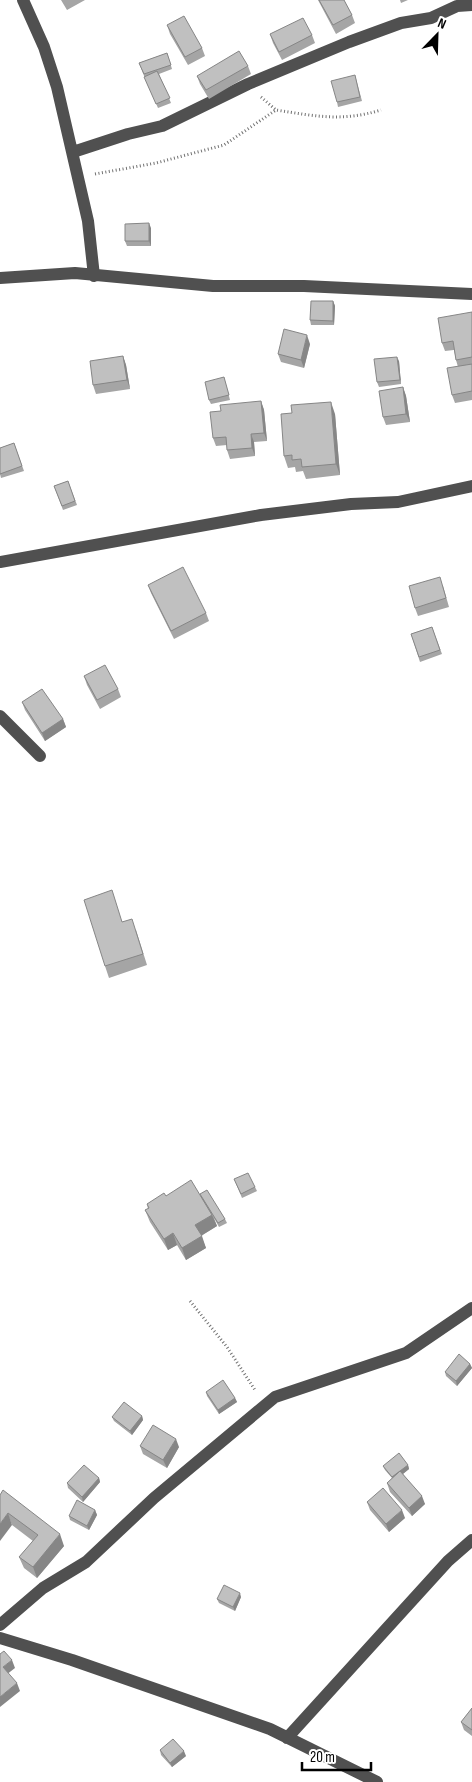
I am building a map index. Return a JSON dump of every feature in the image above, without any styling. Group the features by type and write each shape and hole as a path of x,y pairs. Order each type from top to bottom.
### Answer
{"street":[{"path":"23,0 51,66 88,221 94,276"},
{"path":"73,152 128,134 162,126 248,84 349,42 401,23 431,18 457,6 472,5"},
{"path":"0,279 50,273 213,286 304,286 472,294"},
{"path":"0,562 261,515 351,504 398,502 472,486"},
{"path":"0,716 40,756"},
{"path":"0,1625 43,1588 86,1562 154,1498 275,1397 406,1353 472,1308"},
{"path":"287,1738 448,1561 472,1540"},
{"path":"0,1638 91,1666 262,1726 377,1782"}],"path":[{"path":"77,178 156,163 224,145 276,110 317,117 358,118 381,110"},
{"path":"190,1301 227,1347 265,1405"}],"building":[{"path":"319,0 344,0 352,15 333,25"},
{"path":"184,16 202,48 185,57 167,25"},
{"path":"303,18 312,35 279,52 270,34"},
{"path":"239,51 248,66 206,90 197,76"},
{"path":"167,53 171,65 144,74 139,63"},
{"path":"157,71 170,98 156,104 144,77"},
{"path":"355,75 360,97 337,102 331,81"},
{"path":"149,223 149,241 125,241 125,224"},
{"path":"311,301 333,301 333,321 310,320"},
{"path":"472,312 472,357 456,360 453,341 442,343 438,318"},
{"path":"284,329 307,335 301,360 278,354"},
{"path":"123,356 127,380 93,385 90,361"},
{"path":"397,357 400,380 377,382 374,359"},
{"path":"472,364 472,391 452,395 447,368"},
{"path":"224,377 229,395 209,400 205,382"},
{"path":"403,387 406,414 383,417 379,391"},
{"path":"261,401 264,433 251,434 252,448 227,450 226,437 213,438 210,412 221,411 220,405"},
{"path":"331,402 336,464 302,467 301,459 292,460 292,455 284,456 281,414 292,413 291,405"},
{"path":"14,443 22,466 0,474 0,448"},
{"path":"68,481 75,501 62,506 54,486"},
{"path":"183,567 206,613 171,631 148,585"},
{"path":"440,577 446,598 415,608 409,586"},
{"path":"432,627 440,650 419,657 411,634"},
{"path":"105,665 118,689 97,700 84,676"},
{"path":"42,689 63,719 42,733 22,702"},
{"path":"112,890 122,922 132,919 143,954 105,966 84,900"},
{"path":"248,1173 255,1187 241,1194 234,1179"},
{"path":"191,1180 212,1215 195,1225 202,1236 182,1248 173,1233 164,1239 145,1210 149,1208 147,1204 164,1193 166,1196"},
{"path":"207,1190 225,1219 218,1223 200,1194"},
{"path":"459,1354 470,1364 456,1381 445,1372"},
{"path":"223,1380 235,1398 218,1410 206,1392"},
{"path":"124,1402 142,1416 130,1431 112,1417"},
{"path":"153,1425 176,1439 163,1460 140,1446"},
{"path":"399,1453 408,1465 392,1477 383,1466"},
{"path":"84,1465 99,1478 82,1497 67,1483"},
{"path":"400,1471 422,1496 409,1508 387,1483"},
{"path":"383,1488 402,1510 386,1524 367,1502"},
{"path":"3,1490 60,1534 33,1567 19,1557 38,1535 8,1513 0,1524 0,1495"},
{"path":"77,1500 95,1510 87,1526 69,1516"},
{"path":"224,1585 240,1593 233,1607 217,1599"},
{"path":"4,1651 12,1660 3,1667 17,1683 0,1697 0,1654"},
{"path":"472,1708 472,1730 461,1722"},
{"path":"173,1739 184,1751 170,1763 160,1750"}]}
